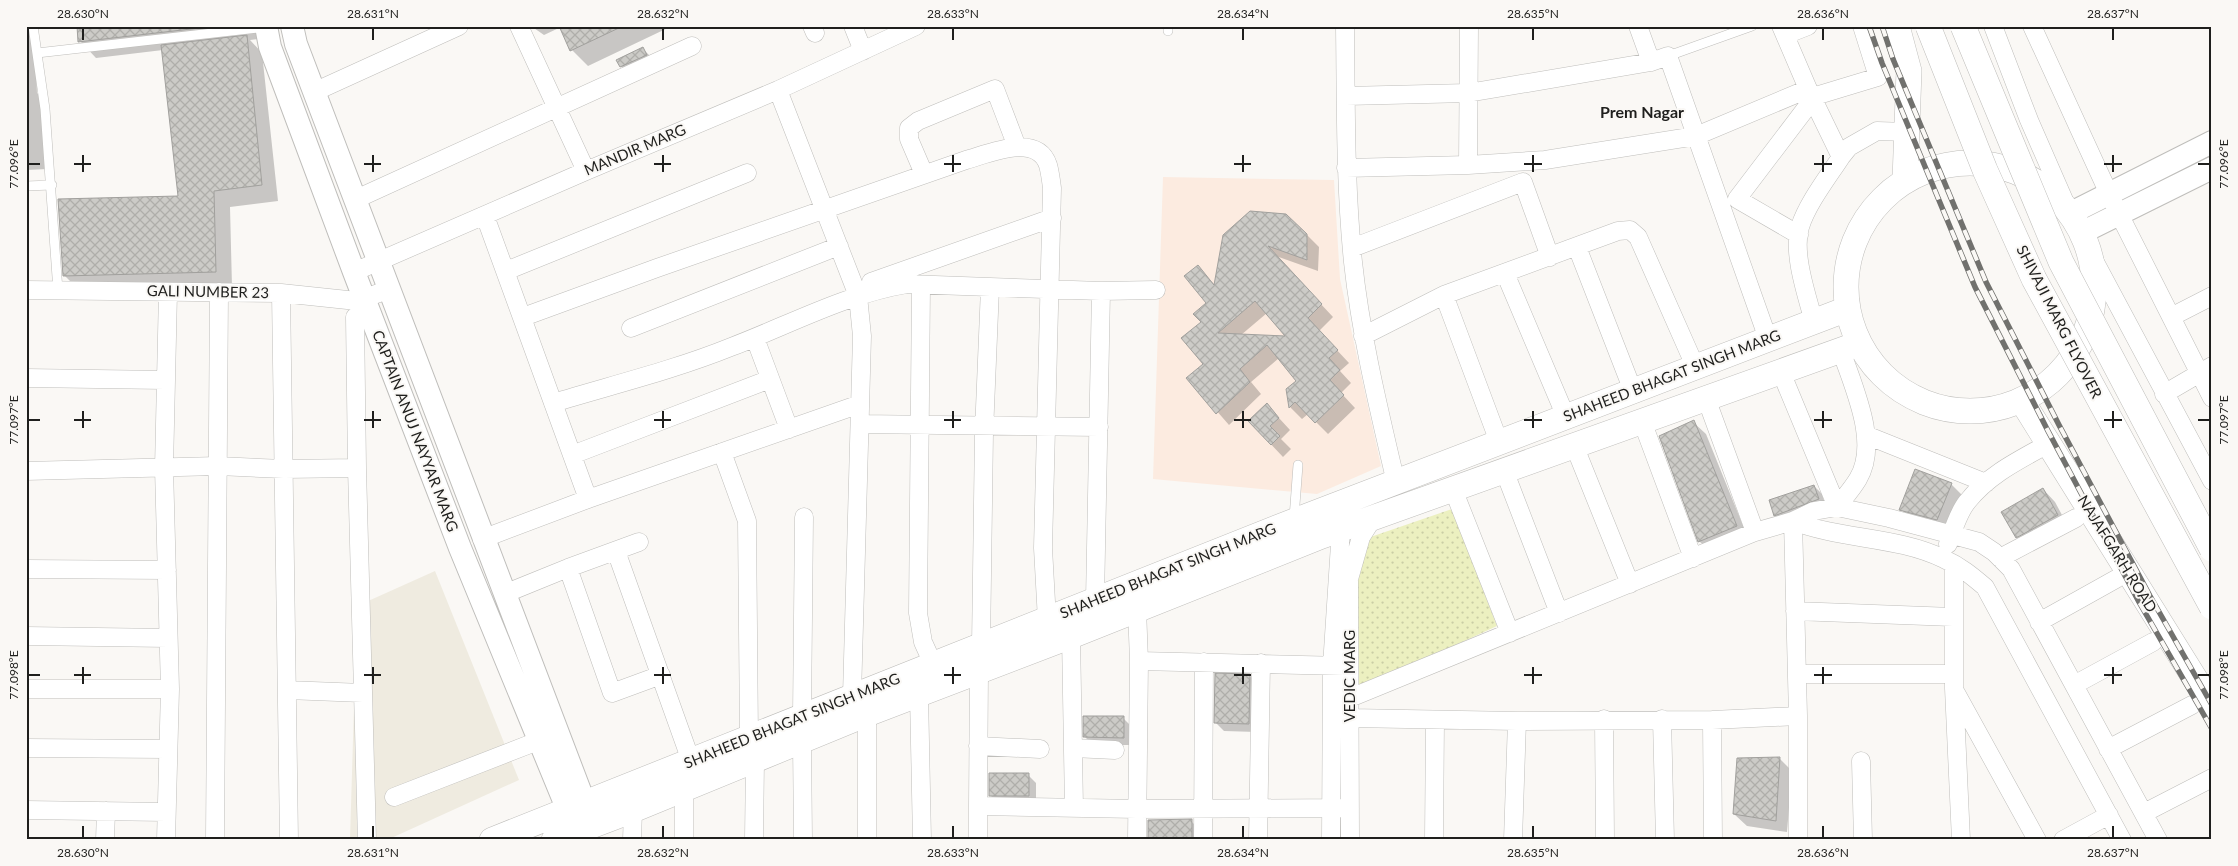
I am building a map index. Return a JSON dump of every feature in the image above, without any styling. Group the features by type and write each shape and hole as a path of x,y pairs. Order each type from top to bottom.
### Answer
{"main road":[{"path":"1897,26 1909,71 1906,180"},
{"name":"SHIVAJI MARG FLYOVER","path":"1928,26 1985,170 2034,279 2212,607"},
{"name":"SHIVAJI MARG FLYOVER","path":"1963,26 2061,262 2212,548"},
{"path":"1960,162 2000,166 2042,185 2077,225 2094,299 2087,330 2074,356 2042,389 2022,401 1997,409 1952,411 1918,401 1850,347 1847,309 1850,250 1875,205 1906,180 1935,167 1960,162"},
{"name":"SHAHEED BHAGAT SINGH MARG","path":"492,840 632,810 684,790 752,749 859,705 933,664 1294,521 1847,309"},
{"name":"SHAHEED BHAGAT SINGH MARG","path":"859,705 919,694 1341,529 1850,347"},
{"name":"NAJAFGARH ROAD","path":"2022,401 2202,706"},
{"name":"SHAHEED BHAGAT SINGH MARG","path":"554,840 580,822 691,761 752,749"}],"street":[{"name":"CAPTAIN ANUJ NAYYAR MARG","path":"266,26 270,47 354,272 360,308 538,741 580,822"},
{"name":"CAPTAIN ANUJ NAYYAR MARG","path":"292,26 296,44 377,263 504,594 580,822"},
{"path":"314,92 459,26"},
{"path":"519,26 586,171"},
{"path":"853,26 863,51"},
{"name":"MANDIR MARG","path":"354,272 778,90 916,26"},
{"path":"1345,26 1346,168 1352,248 1363,336 1396,483"},
{"path":"1468,165 1469,26"},
{"path":"1638,26 1651,62"},
{"path":"1808,26 1783,31 1811,95 1841,156"},
{"path":"1346,168 1468,165 1545,160 1696,136 1811,95 1878,77 1862,26"},
{"path":"1993,26 2029,120 2077,225 2164,394 2212,481"},
{"path":"2032,26 2119,214 2171,317 2205,369 2212,398"},
{"path":"354,200 692,46"},
{"path":"1346,96 1468,93 1651,62 1668,56 1768,340"},
{"path":"778,90 858,296 862,336 859,705 867,840"},
{"path":"924,174 909,139 909,128 918,121 995,90 1016,146"},
{"path":"1799,235 1737,199 1811,95"},
{"path":"1814,322 1805,290 1798,244 1800,226 1841,156 1850,146 1877,132 1907,132"},
{"path":"2077,225 2109,194 2212,142"},
{"path":"524,317 924,174 1016,146 1028,146 1040,154 1048,163 1052,188 1044,548 1047,620"},
{"path":"2077,225 2119,214 2212,168"},
{"path":"506,271 747,173"},
{"path":"1352,248 1523,182 1550,257"},
{"path":"485,216 524,317 588,499"},
{"path":"858,296 869,283 1052,218"},
{"path":"1363,336 1444,295 1618,231 1630,230 1638,237 1695,366"},
{"path":"631,328 839,246"},
{"path":"1576,247 1633,391"},
{"path":"1505,273 1566,417"},
{"path":"553,403 647,375 755,338 858,296 884,288 907,284 1101,291 1156,290"},
{"path":"921,285 918,613 923,642 933,664"},
{"path":"981,646 984,427 990,288"},
{"name":"GALI NUMBER 23","path":"26,290 281,293 357,301 360,308 388,290"},
{"path":"1095,600 1101,291"},
{"path":"166,840 170,689 164,468 168,292"},
{"path":"215,840 219,292"},
{"path":"281,293 289,840"},
{"path":"1444,295 1498,442"},
{"path":"2171,317 2212,296"},
{"path":"360,308 357,468 366,840"},
{"path":"755,338 789,429"},
{"path":"1837,507 1859,477 1866,456 1866,435 1850,347"},
{"path":"2164,394 2205,369"},
{"path":"1781,372 1837,507"},
{"path":"26,378 165,380"},
{"path":"572,455 770,379"},
{"path":"1706,398 1755,532"},
{"path":"482,539 588,499 860,404"},
{"path":"1642,421 1693,558"},
{"path":"860,424 1099,427"},
{"path":"1866,435 1986,483"},
{"path":"1961,840 1953,617 1949,561 1952,534 1966,503 1986,483 2004,469 2048,444"},
{"path":"1574,445 1630,584"},
{"path":"722,452 747,521 754,840"},
{"path":"26,471 218,466 284,469 357,468"},
{"path":"1504,470 1560,613"},
{"path":"1453,489 1510,633"},
{"path":"1332,702 1350,698 1755,532 1793,521 1814,511 1837,507 1952,534 1978,542 2000,558 2011,569 2158,840"},
{"path":"803,840 804,517"},
{"name":"VEDIC MARG","path":"1331,840 1332,702 1341,666 1350,580 1361,537 1373,518"},
{"path":"2000,558 2076,518"},
{"path":"1793,521 1816,530 1883,541 1949,561 1964,569 1985,587 2122,840"},
{"path":"1793,521 1798,716 1798,840"},
{"name":"VEDIC MARG","path":"1341,529 1341,666 1350,698 1350,840"},
{"path":"504,594 640,542"},
{"path":"616,551 691,761"},
{"path":"568,568 612,693 661,675"},
{"path":"26,569 167,570"},
{"path":"2039,622 2116,579"},
{"path":"1137,609 1139,661 1137,840"},
{"path":"1795,612 1953,617"},
{"path":"26,636 168,638"},
{"path":"1071,636 1074,808"},
{"path":"2074,685 2153,642"},
{"path":"1139,661 1341,666"},
{"path":"1203,840 1204,662"},
{"path":"1258,840 1257,808 1261,663"},
{"path":"978,671 978,840"},
{"path":"1797,674 1954,681"},
{"path":"1954,681 2037,840"},
{"path":"26,689 170,689"},
{"path":"286,690 363,693"},
{"path":"919,694 922,840"},
{"path":"2108,749 2202,706"},
{"path":"1350,718 1516,721 1604,719 1712,720 1798,716"},
{"path":"1604,719 1604,840"},
{"path":"1434,840 1435,720"},
{"path":"1662,720 1664,840"},
{"path":"1712,720 1713,840"},
{"path":"1513,840 1516,721"},
{"path":"394,797 538,741"},
{"path":"978,746 1040,749"},
{"path":"26,748 167,749"},
{"path":"1073,748 1115,750"},
{"path":"1861,761 1864,840"},
{"path":"2144,813 2212,778"},
{"path":"684,790 684,840"},
{"path":"978,806 1137,809 1350,808"},
{"path":"26,810 166,812"},
{"path":"632,810 632,840"},
{"path":"105,840 106,811"},
{"path":"2063,840 2109,815"}],"lane":[{"path":"33,26 45,109 52,185 58,291"},
{"path":"36,53 266,26"},
{"path":"1668,56 1752,26"},
{"path":"26,186 52,185"},
{"path":"1294,521 1298,465"}],"shaded area":[{"path":"1163,177 1334,180 1340,279 1381,466 1317,494 1153,479"},
{"path":"435,571 519,780 387,840 350,840 357,606"}],"green space":[{"path":"1452,509 1497,626 1347,695 1356,542"}],"building":[{"path":"77,26 217,26 78,42"},
{"path":"559,26 623,26 570,51"},
{"path":"247,35 262,185 214,191 216,272 63,276 58,199 178,196 161,45"},
{"path":"643,47 647,55 620,67 616,60"},
{"path":"1250,211 1286,214 1307,234 1307,260 1268,246 1322,304 1308,318 1338,350 1329,358 1340,370 1330,380 1344,395 1315,423 1295,402 1289,408 1286,389 1296,381 1267,345 1240,369 1250,382 1216,414 1186,378 1203,364 1181,338 1201,322 1193,314 1206,303 1184,276 1198,265 1214,285 1223,235","holes":["1255,301 1285,336 1218,333"]},
{"path":"1267,403 1279,418 1270,426 1280,436 1271,445 1248,421"},
{"path":"1694,420 1737,526 1698,542 1659,436"},
{"path":"1915,469 1952,483 1937,520 1899,510"},
{"path":"1814,485 1819,499 1774,516 1769,500"},
{"path":"2043,488 2058,515 2016,538 2001,512"},
{"path":"1215,673 1250,674 1249,724 1214,723"},
{"path":"1083,716 1124,716 1124,738 1083,737"},
{"path":"1780,757 1776,821 1733,814 1737,758"},
{"path":"989,773 1029,773 1029,796 989,796"},
{"path":"1192,819 1192,840 1148,840 1148,820"}],"railway":[{"path":"1869,26 1882,63 1975,287 2048,431 2139,602 2212,729"},
{"path":"1882,26 1893,59 1986,282 2150,596 2212,705"}],"district":[{"name":"Prem Nagar","path":"1642,112"}]}
